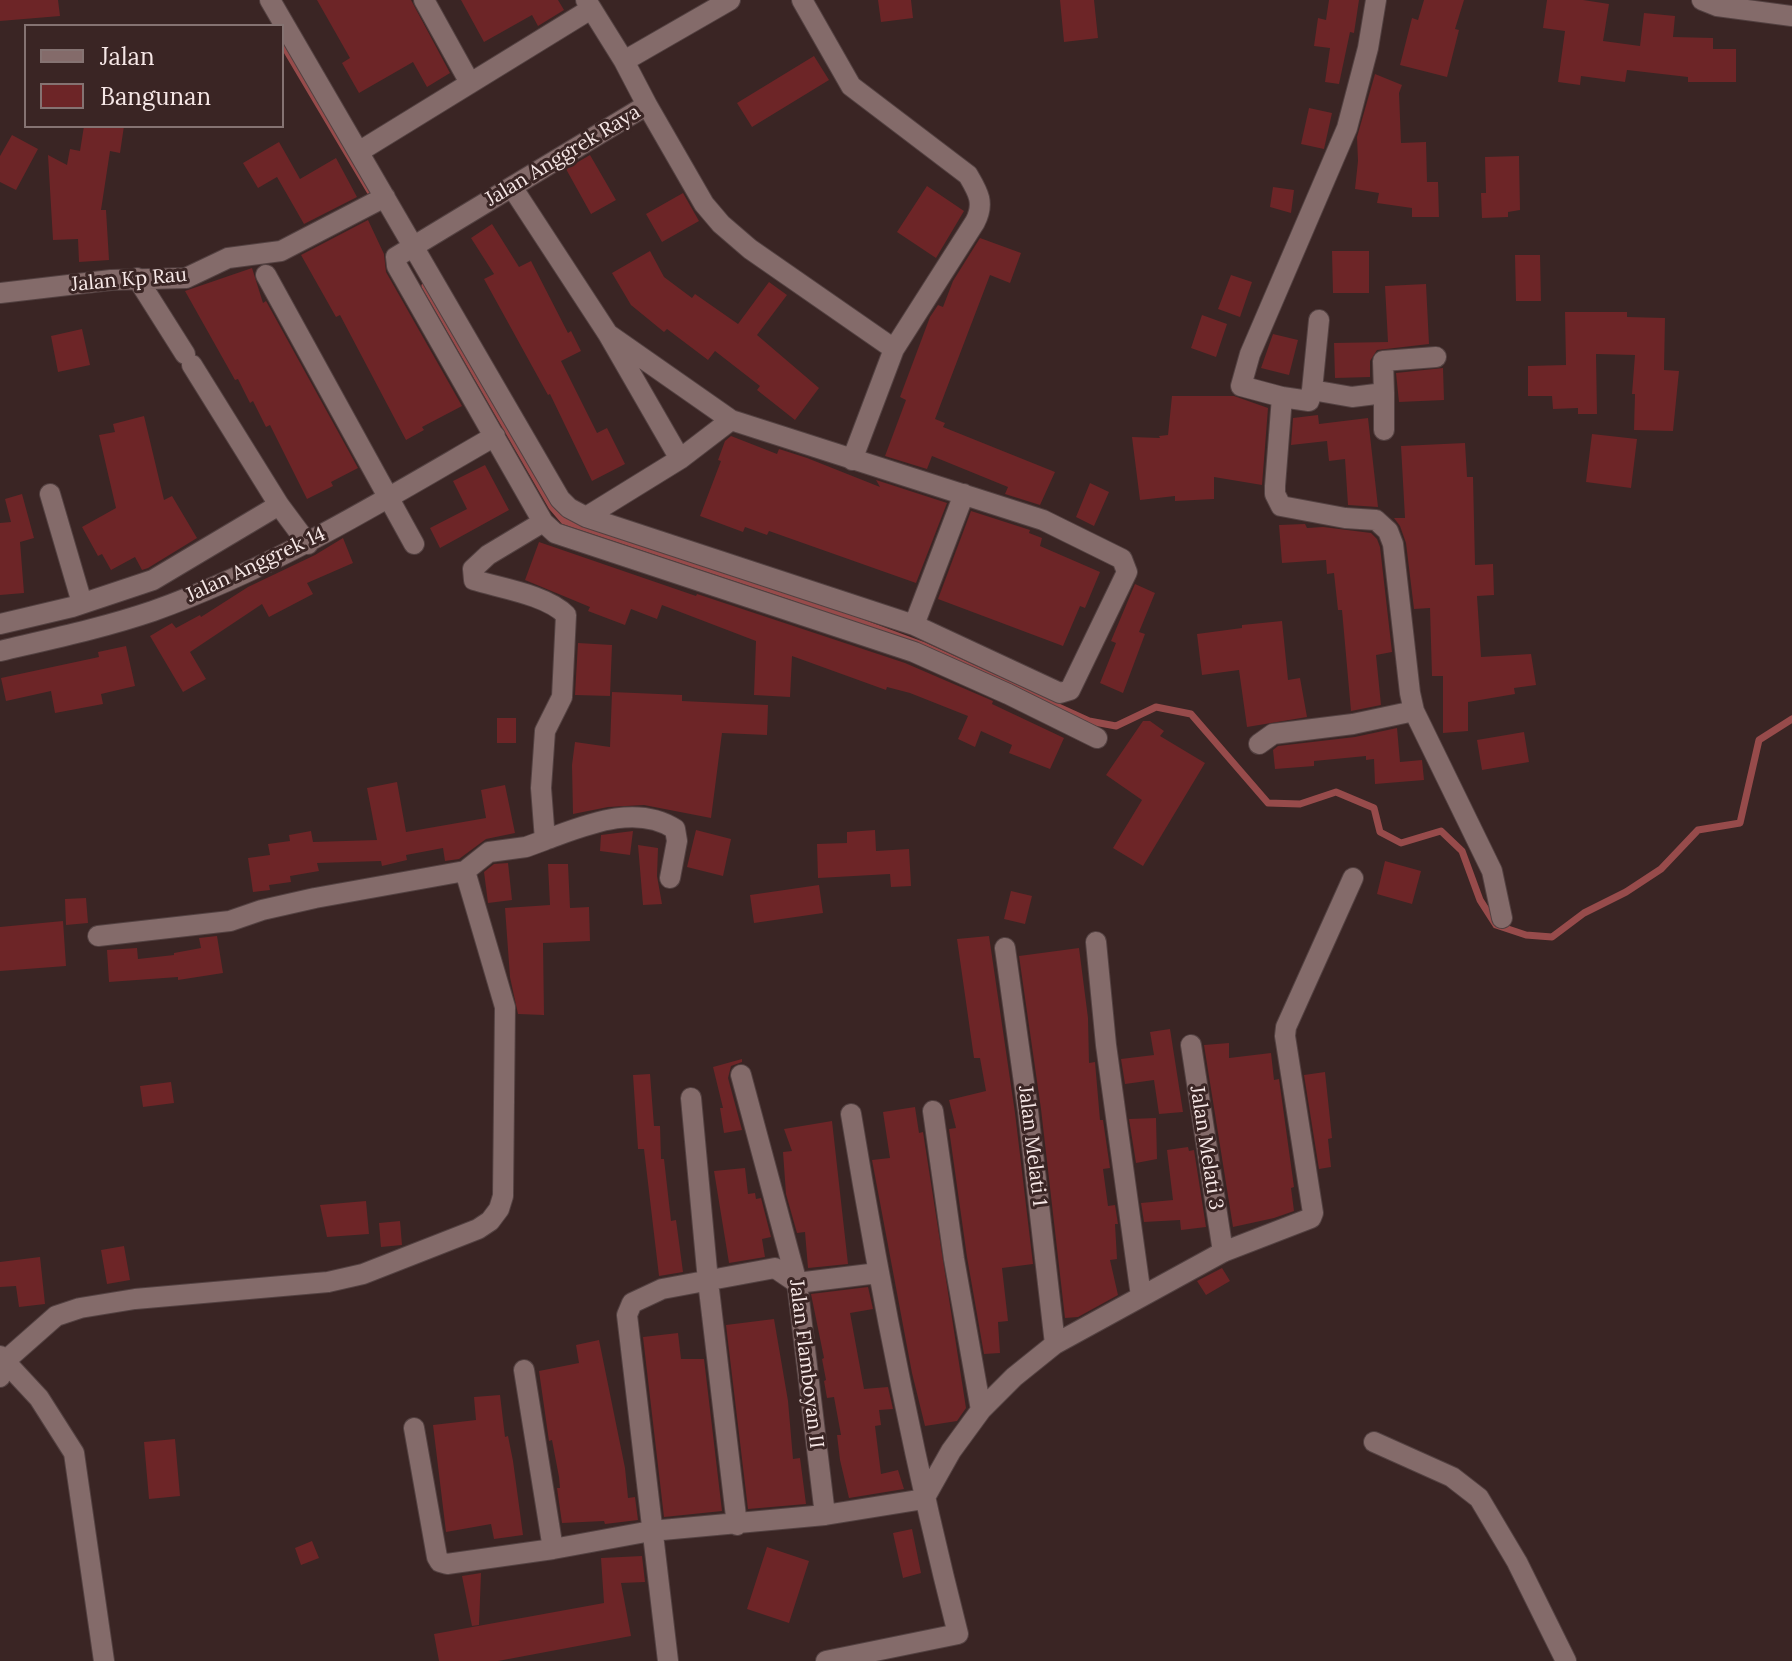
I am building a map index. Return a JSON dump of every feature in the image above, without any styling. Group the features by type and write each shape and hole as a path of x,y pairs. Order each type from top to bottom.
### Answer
{"street":[{"path":"270,0 560,499 569,508 586,517 914,625 1060,693 1070,690 1127,572 1122,559 1043,520 731,420 608,334"},
{"path":"424,0 470,83"},
{"path":"624,61 730,0"},
{"path":"802,0 851,86 968,175 979,192 980,212 894,349 852,460"},
{"path":"1319,320 1309,401 1241,386 1250,354 1347,128 1368,48 1376,0"},
{"path":"1702,0 1717,6 1792,16"},
{"path":"360,151 470,83 588,4"},
{"name":"Jalan Anggrek Raya","path":"415,245 647,105 588,4"},
{"path":"647,105 704,204 721,224 750,249 894,349"},
{"path":"512,187 608,334 680,459"},
{"name":"Jalan Kp Rau","path":"0,293 137,278 186,278 228,258 281,251 385,197"},
{"path":"415,245 396,257 397,266 543,522 555,533 914,652 1097,738"},
{"path":"266,275 414,544"},
{"path":"137,278 279,505 308,544"},
{"path":"1384,430 1383,361 1436,357"},
{"path":"1312,390 1352,397 1384,393"},
{"path":"1282,397 1275,486 1277,502 1299,510 1376,520 1388,531 1393,544 1414,711 1492,871 1502,918"},
{"path":"586,517 680,459 731,420"},
{"name":"Jalan Anggrek 14","path":"0,651 155,610 308,544 495,436"},
{"path":"50,494 82,603"},
{"path":"914,625 964,494"},
{"path":"0,624 124,592 153,580 279,505"},
{"path":"543,522 488,555 473,569 474,580 531,597 559,608 566,615 562,697 545,731 541,788 545,840"},
{"path":"1259,744 1273,734 1353,724 1414,711"},
{"path":"98,936 230,921 315,898 465,871 489,852 526,847 601,820 638,819 666,823 675,829 677,841 670,878"},
{"path":"104,1661 74,1453 39,1398 2,1364 56,1316 80,1308 135,1299 328,1282 405,1259 478,1229 490,1221 499,1209 503,1196 505,1007 465,871"},
{"path":"924,1499 951,1451 981,1410 1014,1377 1055,1344 1223,1252 1306,1222 1313,1213 1286,1027 1353,878"},
{"path":"1096,942 1106,1045 1141,1296"},
{"name":"Jalan Melati 1","path":"1005,948 1028,1111 1055,1344"},
{"name":"Jalan Melati 3","path":"1191,1045 1223,1252"},
{"name":"Jalan Flamboyan II","path":"741,1075 797,1283 825,1515"},
{"path":"691,1098 708,1281 737,1525"},
{"path":"933,1111 954,1259 981,1410"},
{"path":"826,1661 857,1658 958,1634 924,1499 878,1273 851,1114"},
{"path":"668,1661 627,1315 632,1303 662,1289 775,1268 797,1283 878,1273"},
{"path":"524,1370 553,1549"},
{"path":"414,1428 437,1557 447,1564 651,1531 825,1515 924,1499"},
{"path":"1374,1442 1452,1477 1479,1498 1517,1562 1566,1661"}],"building":[{"path":"0,0 58,0 60,16 0,21"},
{"path":"317,0 411,0 450,73 427,87 413,62 359,93 342,63 350,58"},
{"path":"461,0 558,0 564,10 538,26 532,15 484,42"},
{"path":"878,0 911,0 913,18 881,22"},
{"path":"1060,0 1094,0 1098,38 1064,42"},
{"path":"1329,0 1359,0 1354,33 1350,32 1339,84 1325,82 1330,48 1314,46 1318,18 1326,20"},
{"path":"1424,0 1464,0 1455,29 1459,30 1447,77 1400,65 1412,18 1418,20"},
{"path":"1547,0 1609,4 1603,41 1640,46 1644,13 1675,16 1673,37 1713,38 1713,49 1736,49 1736,82 1688,82 1688,77 1627,70 1625,82 1581,76 1580,85 1558,82 1565,31 1543,28"},
{"path":"814,56 829,80 752,127 737,103"},
{"path":"1375,74 1402,85 1399,93 1401,143 1426,142 1427,182 1438,182 1439,217 1412,217 1412,208 1377,203 1379,193 1355,189 1357,137"},
{"path":"1309,108 1332,113 1324,149 1301,144"},
{"path":"84,128 124,128 120,153 110,151 101,210 106,210 109,260 79,262 78,239 53,240 48,155 67,165 70,149 80,151"},
{"path":"12,135 38,149 16,190 0,182 0,156"},
{"path":"279,142 300,179 336,158 357,197 304,224 277,177 258,188 243,163"},
{"path":"590,155 616,200 591,214 566,169"},
{"path":"1519,156 1520,210 1508,212 1508,217 1482,218 1481,193 1486,193 1485,157"},
{"path":"927,186 964,211 936,258 897,232"},
{"path":"1273,187 1294,190 1291,213 1270,207"},
{"path":"683,193 699,221 662,242 646,214"},
{"path":"368,220 384,254 386,272 462,406 422,427 424,430 406,440 340,315 336,317 301,255"},
{"path":"492,224 519,267 531,261 568,333 571,331 581,351 561,361 597,433 607,428 625,464 592,481 550,394 484,279 494,274 471,238"},
{"path":"980,238 1021,253 1010,283 990,275 935,419 945,423 943,427 1055,472 1040,505 1005,494 1008,487 932,456 927,469 885,456 906,400 900,397 930,317 938,305 943,307 953,281"},
{"path":"650,251 664,277 692,298 695,294 738,324 769,282 787,295 757,335 819,388 795,420 757,390 760,386 715,351 708,360 667,329 664,332 631,305 612,273"},
{"path":"1332,251 1369,251 1369,293 1333,293"},
{"path":"1515,255 1540,255 1541,301 1516,301"},
{"path":"252,268 263,303 266,301 358,468 307,499 270,425 266,427 253,401 250,403 238,379 235,380 185,291"},
{"path":"1231,275 1252,282 1240,317 1218,309"},
{"path":"1426,284 1429,344 1377,350 1370,361 1370,377 1335,378 1334,343 1388,342 1385,286"},
{"path":"1565,312 1627,312 1627,317 1665,318 1664,370 1679,371 1673,431 1634,430 1635,394 1632,394 1635,355 1596,354 1597,414 1578,414 1578,408 1553,409 1552,396 1528,396 1528,366 1566,365"},
{"path":"1202,315 1227,324 1216,357 1191,348"},
{"path":"82,329 90,365 58,372 51,336"},
{"path":"1273,334 1298,340 1289,375 1261,368"},
{"path":"1443,368 1444,400 1399,402 1396,373"},
{"path":"1172,396 1234,396 1268,408 1262,485 1214,477 1214,499 1175,501 1175,496 1140,500 1132,437 1160,438 1168,435"},
{"path":"1318,415 1319,424 1368,418 1378,507 1348,505 1345,459 1329,461 1327,441 1291,445 1293,418"},
{"path":"144,416 164,500 172,496 197,538 148,568 142,570 135,557 111,570 102,554 98,556 82,527 116,508 99,435 115,432 113,424"},
{"path":"1592,434 1637,439 1631,488 1586,482"},
{"path":"731,436 777,454 779,449 807,458 880,487 876,480 947,503 916,583 769,531 767,535 745,527 743,532 700,516 721,461 718,460 725,441"},
{"path":"1465,443 1467,477 1473,477 1475,565 1493,564 1494,595 1477,596 1481,657 1531,654 1536,685 1514,688 1515,694 1468,702 1468,731 1443,733 1443,676 1432,676 1430,608 1414,609 1406,543 1394,518 1405,518 1401,446"},
{"path":"485,465 509,510 440,548 430,528 467,509 453,481"},
{"path":"1090,483 1109,492 1094,526 1076,517"},
{"path":"22,494 34,538 20,542 24,593 0,595 0,523 11,522 5,499"},
{"path":"971,511 1030,530 1029,533 1042,538 1040,546 1100,572 1085,608 1080,606 1063,646 938,599"},
{"path":"1305,524 1307,528 1371,533 1377,539 1392,652 1376,655 1381,705 1351,711 1342,610 1338,610 1334,573 1327,574 1326,560 1282,563 1279,525"},
{"path":"343,538 353,563 307,583 313,594 269,617 262,604 190,652 206,679 183,692 150,636 172,623 176,628 201,617 248,587"},
{"path":"539,542 905,663 993,701 992,704 1064,738 1050,769 1009,753 1012,745 981,731 975,747 958,739 968,716 910,693 887,687 886,690 792,656 790,697 754,695 756,641 662,605 657,619 631,609 625,625 588,611 590,607 525,580"},
{"path":"1135,584 1155,593 1139,632 1145,634 1123,693 1100,683 1116,643 1111,641"},
{"path":"1282,621 1288,680 1300,678 1307,717 1247,727 1239,670 1202,675 1197,634"},
{"path":"578,643 612,645 610,696 575,695"},
{"path":"126,646 135,686 101,694 103,704 55,713 51,691 6,701 1,678 99,657 98,652"},
{"path":"612,692 682,695 682,701 768,705 767,735 722,733 711,818 644,805 608,807 573,814 575,742 610,747"},
{"path":"497,718 516,718 516,743 497,743"},
{"path":"1143,721 1150,721 1164,731 1160,736 1205,763 1143,866 1113,848 1142,800 1106,775"},
{"path":"1397,728 1400,762 1422,760 1424,780 1375,784 1374,759 1366,760 1366,756 1314,761 1314,766 1275,769 1273,750 1278,746 1355,737"},
{"path":"1524,732 1529,762 1482,770 1477,740"},
{"path":"397,782 406,832 486,818 481,790 505,785 515,833 486,839 459,859 445,861 443,848 406,855 407,860 382,866 381,861 317,863 319,871 290,876 291,882 269,885 270,890 253,892 248,858 270,855 268,844 290,841 289,835 311,831 313,842 377,840 367,788"},
{"path":"696,830 731,839 723,876 687,867"},
{"path":"875,830 876,851 909,849 911,886 891,887 890,874 818,878 817,844 847,843 847,832"},
{"path":"633,831 630,855 600,851 601,835"},
{"path":"638,845 658,848 657,876 662,904 643,905"},
{"path":"1385,861 1421,871 1412,904 1377,894"},
{"path":"508,863 512,900 488,903 484,872 494,864"},
{"path":"548,864 568,864 570,908 589,907 590,941 543,943 544,1015 518,1014 510,977 505,908 550,905"},
{"path":"819,885 823,913 754,923 750,895"},
{"path":"1011,891 1032,896 1025,924 1004,919"},
{"path":"86,898 88,923 66,925 65,899"},
{"path":"63,921 66,966 0,971 0,927"},
{"path":"217,936 223,973 178,980 178,977 109,982 107,950 137,948 138,959 174,955 201,948 199,938"},
{"path":"989,936 1033,1264 1002,1268 1008,1321 998,1322 1000,1353 984,1354 949,1129 956,1128 949,1100 986,1091 980,1058 974,1058 957,939"},
{"path":"1079,948 1088,1018 1089,1063 1095,1062 1100,1120 1103,1120 1110,1168 1103,1169 1108,1206 1115,1205 1118,1224 1115,1224 1117,1259 1110,1260 1118,1295 1078,1317 1065,1318 1041,1109 1019,956"},
{"path":"1170,1029 1183,1112 1159,1114 1154,1080 1125,1084 1121,1059 1154,1055 1150,1032"},
{"path":"1229,1043 1229,1058 1271,1053 1274,1080 1279,1079 1294,1187 1291,1188 1294,1211 1233,1227 1204,1045"},
{"path":"742,1059 742,1062 731,1066 728,1078 742,1130 724,1133 720,1108 723,1108 713,1067"},
{"path":"1325,1072 1332,1138 1328,1139 1331,1167 1319,1169 1304,1075"},
{"path":"650,1074 654,1126 660,1126 661,1159 664,1159 671,1221 676,1220 683,1272 659,1276 644,1149 638,1149 633,1075"},
{"path":"171,1082 174,1103 143,1107 140,1086"},
{"path":"915,1107 919,1133 923,1132 966,1408 957,1421 925,1426 872,1160 890,1158 883,1112"},
{"path":"1156,1118 1157,1159 1136,1163 1129,1119"},
{"path":"832,1121 848,1264 808,1268 805,1232 797,1233 786,1194 783,1152 792,1151 784,1129"},
{"path":"1188,1147 1189,1151 1194,1150 1206,1227 1181,1230 1180,1220 1144,1222 1141,1203 1173,1200 1167,1150"},
{"path":"745,1168 748,1194 755,1193 756,1199 761,1198 771,1237 762,1239 765,1257 729,1263 714,1171"},
{"path":"366,1201 369,1234 327,1237 320,1205"},
{"path":"400,1221 402,1245 381,1247 379,1223"},
{"path":"124,1246 130,1280 107,1284 101,1250"},
{"path":"40,1257 45,1304 19,1307 16,1286 0,1287 0,1262"},
{"path":"1222,1268 1230,1281 1206,1295 1197,1281"},
{"path":"868,1287 873,1309 850,1313 864,1389 888,1387 893,1409 879,1410 881,1425 875,1426 881,1474 898,1470 904,1489 849,1498 840,1460 837,1435 841,1435 834,1397 827,1398 824,1358 811,1294"},
{"path":"774,1319 788,1401 793,1459 800,1458 806,1504 748,1509 726,1325"},
{"path":"678,1333 681,1359 704,1359 722,1511 664,1517 643,1337"},
{"path":"599,1340 625,1468 628,1498 635,1497 638,1520 605,1524 604,1521 562,1523 557,1488 560,1488 559,1477 552,1440 549,1441 539,1371 579,1363 576,1345"},
{"path":"500,1395 523,1535 494,1539 491,1524 446,1532 433,1425 476,1420 474,1397"},
{"path":"175,1439 180,1496 149,1499 144,1442"},
{"path":"912,1529 921,1573 903,1578 893,1533"},
{"path":"312,1541 319,1558 301,1565 295,1548"},
{"path":"767,1547 809,1561 789,1623 747,1609"},
{"path":"642,1556 645,1582 621,1583 631,1636 498,1661 439,1661 434,1634 604,1603 601,1558"},
{"path":"481,1573 479,1625 472,1626 462,1576"}],"waterway":[{"path":"285,48 371,193"},
{"path":"425,286 552,507 564,521 793,597 922,645 1089,721 1116,726 1156,707 1191,714 1268,803 1300,804 1336,792 1374,808 1380,832 1401,843 1441,831 1462,851 1480,900 1496,925 1526,935 1552,937 1584,913 1626,892 1661,869 1698,830 1740,823 1759,740 1792,719"}]}
